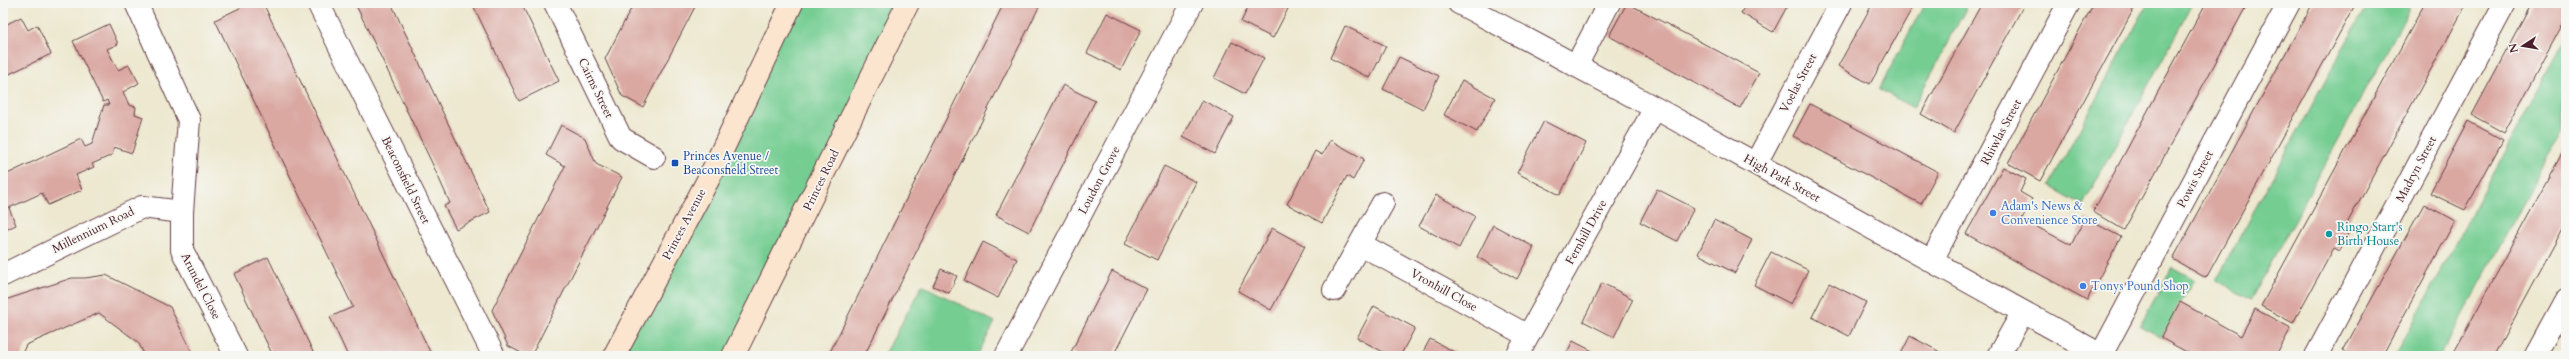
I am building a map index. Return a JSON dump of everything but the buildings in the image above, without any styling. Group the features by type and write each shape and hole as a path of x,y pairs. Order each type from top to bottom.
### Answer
{"main road":[{"name":"Princes Avenue","path":"614,356 709,178 792,3"},
{"name":"Princes Road","path":"733,356 908,3"}],"street":[{"path":"136,3 189,120 182,212"},
{"name":"Beaconsfield Street","path":"318,3 494,356"},
{"name":"Cairns Street","path":"555,3 621,138 654,157"},
{"name":"Loudon Grove","path":"1006,356 1192,3"},
{"name":"High Park Street","path":"1458,3 1656,108 2102,355"},
{"path":"1576,66 1609,3"},
{"name":"Voelas Street","path":"1756,164 1841,3"},
{"name":"Rhiwlas Street","path":"1932,260 2069,3"},
{"name":"Powis Street","path":"2102,355 2289,3"},
{"name":"Madryn Street","path":"2316,356 2505,3"},
{"name":"Fernhill Drive","path":"1517,356 1656,108"},
{"path":"1334,290 1383,203"},
{"name":"Millennium Road","path":"3,274 142,207 182,212"},
{"name":"Arundel Close","path":"182,212 182,250 236,356"},
{"name":"Vronhill Close","path":"1360,244 1528,336"},
{"path":"2535,356 2566,299"},
{"path":"1998,356 2023,312"}],"green space":[{"path":"792,3 908,3 733,356 614,356"},
{"path":"1925,3 1969,3 1913,108 1879,89"},
{"path":"2148,3 2193,3 2083,205 2049,186"},
{"path":"2368,3 2413,3 2251,300 2216,280"},
{"path":"2566,38 2566,125 2440,356 2395,356"},
{"path":"2172,267 2194,279 2161,338 2140,326"},
{"path":"922,285 995,322 977,356 884,356"}],"place":[{"name":"Princes Avenue / Beaconsfield Street","path":"675,163"},
{"name":"Adam's News & Convenience Store","path":"1993,213"},
{"name":"Ringo Starr's Birth House","path":"2329,234"},
{"name":"Tonys Pound Shop","path":"2083,286"}]}
